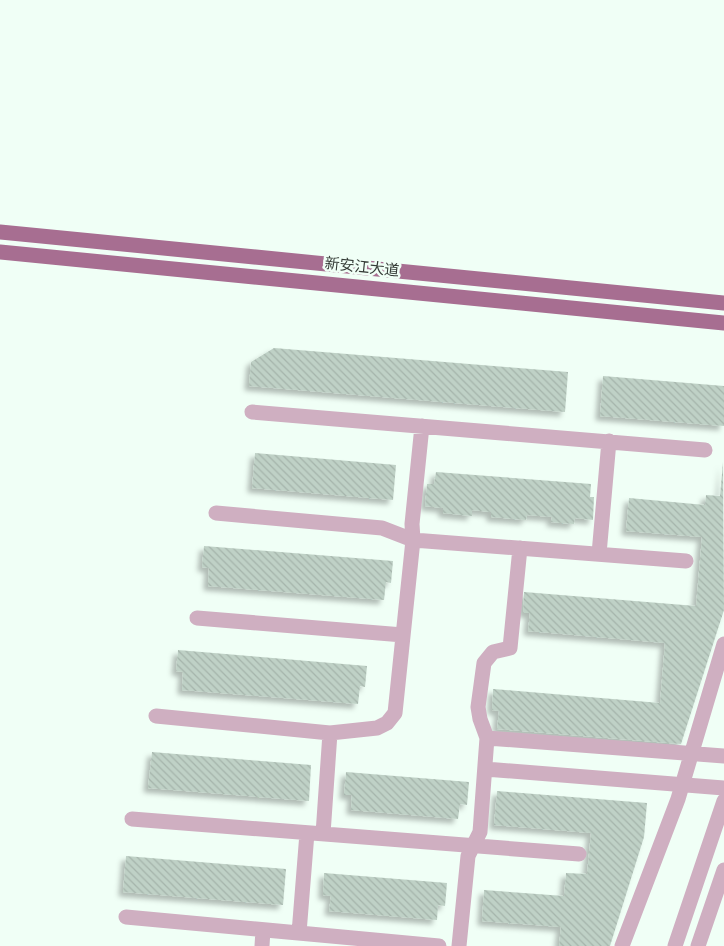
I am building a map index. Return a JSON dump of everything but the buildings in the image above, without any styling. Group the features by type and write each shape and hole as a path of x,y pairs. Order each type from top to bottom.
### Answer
{"main road":[{"name":"新安江大道","path":"0,232 724,303"},
{"name":"新安江大道","path":"0,252 724,323"}],"street":[{"path":"252,412 704,450"},
{"path":"156,716 330,733 377,728 392,719 395,713 413,540 412,524 422,426"},
{"path":"600,554 609,441"},
{"path":"216,513 382,528 413,540 686,561"},
{"path":"459,946 468,856 480,832 487,738 478,708 484,663 493,652 510,648 520,548"},
{"path":"197,618 403,635"},
{"path":"622,946 682,785 724,644"},
{"path":"323,834 330,733"},
{"path":"487,738 724,756"},
{"path":"485,769 724,788"},
{"path":"675,946 724,801"},
{"path":"132,818 579,854"},
{"path":"299,933 307,832"},
{"path":"698,946 724,870"},
{"path":"126,917 439,946"},
{"path":"262,946 263,930"}]}
